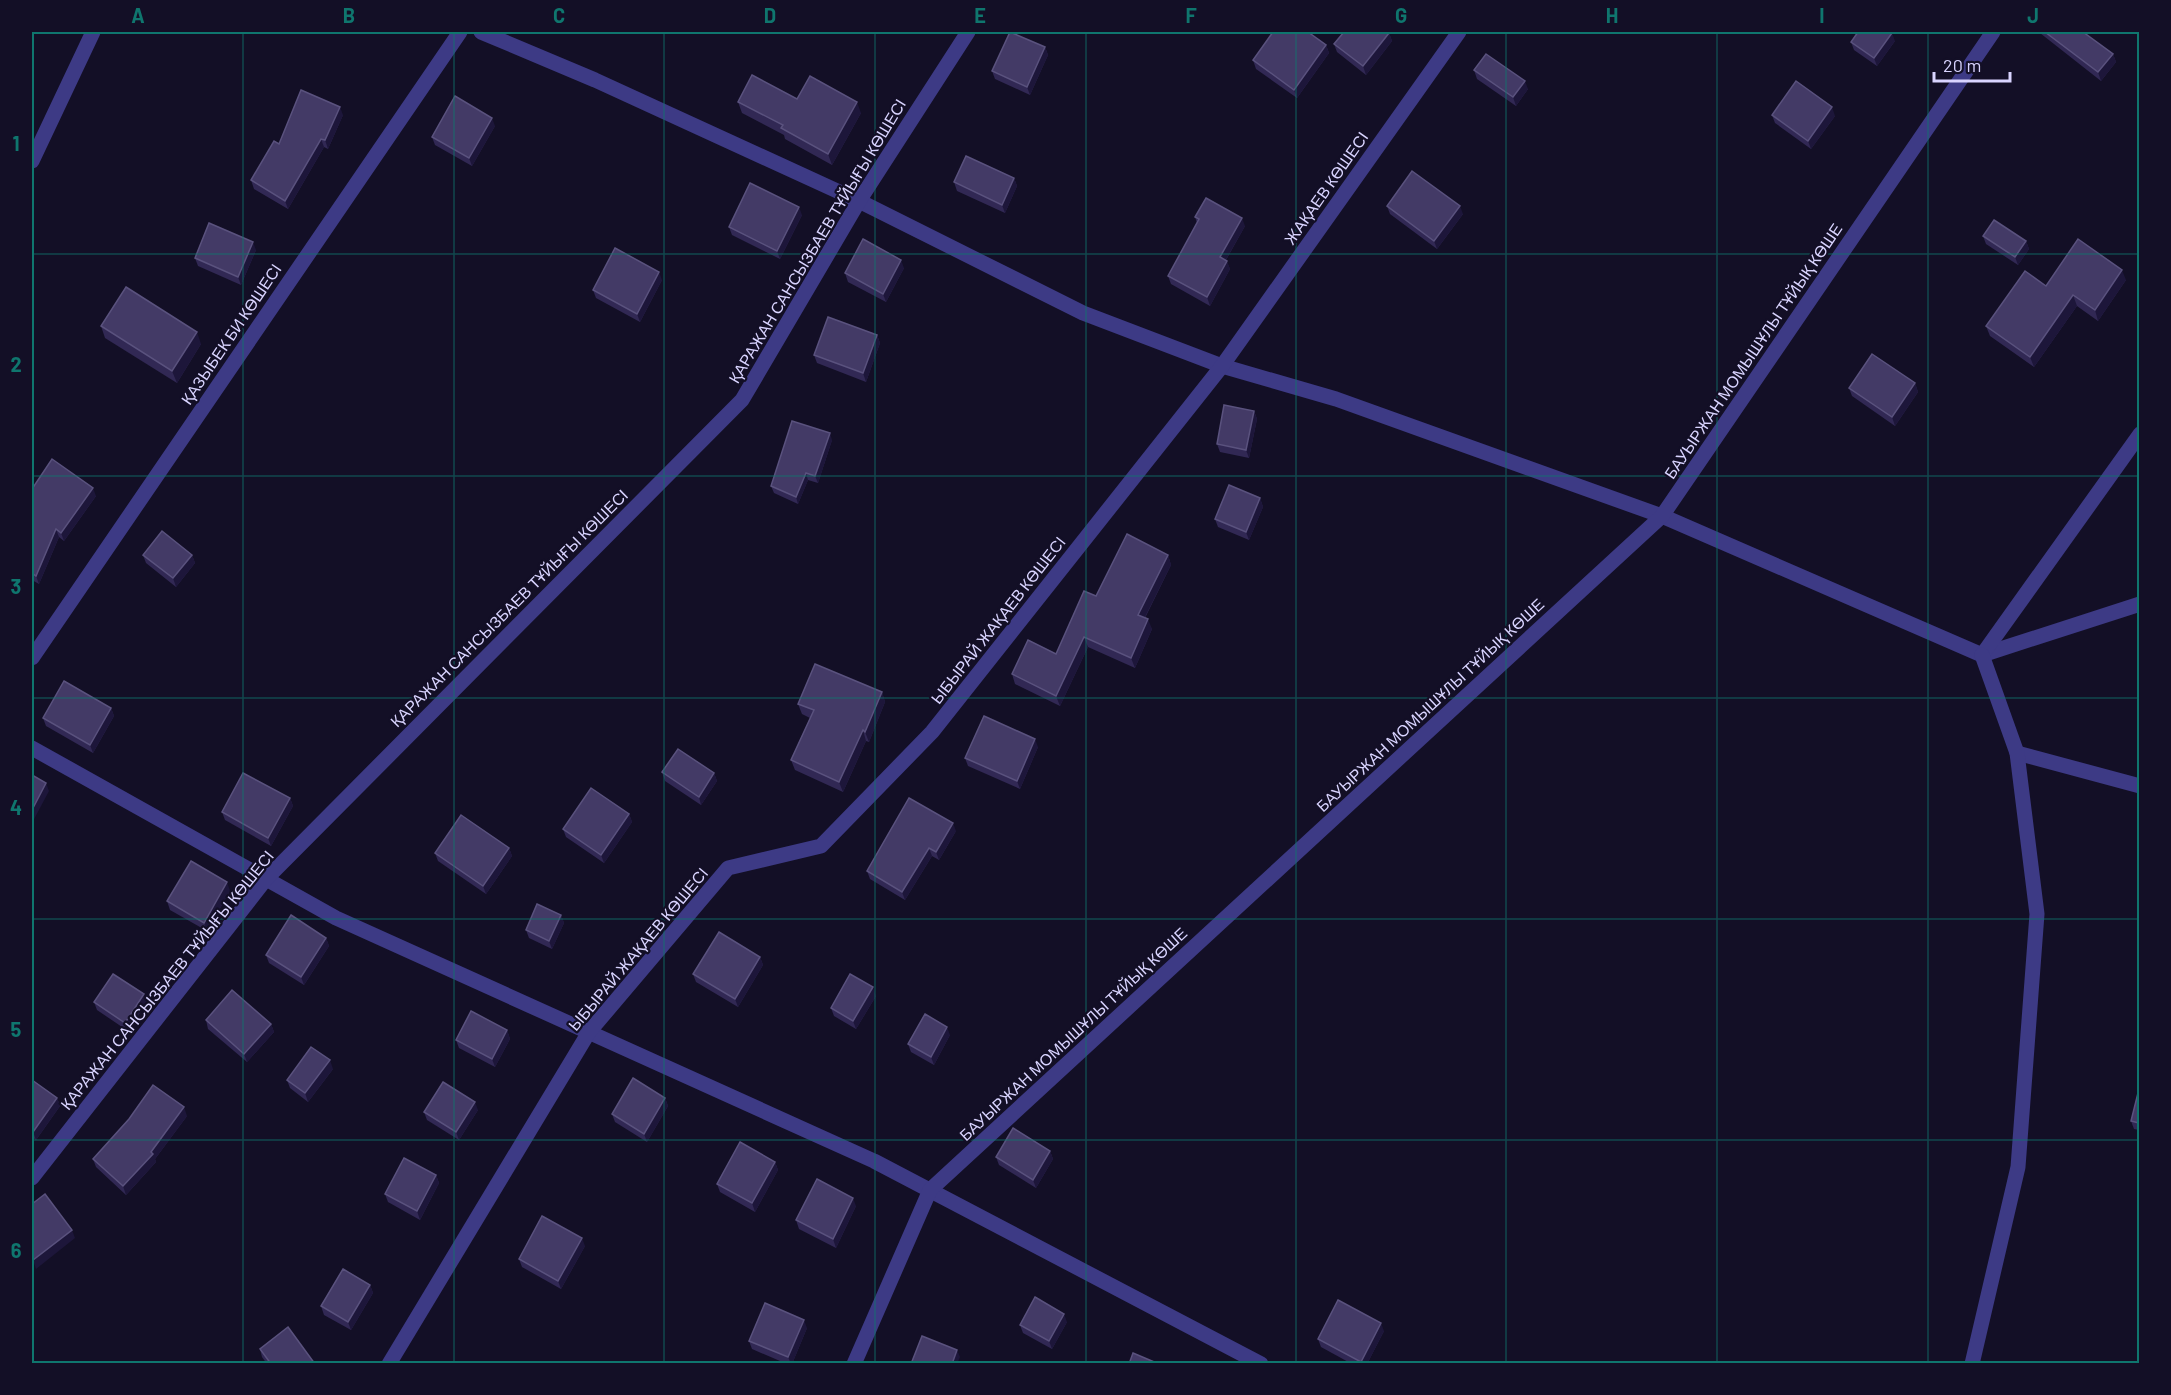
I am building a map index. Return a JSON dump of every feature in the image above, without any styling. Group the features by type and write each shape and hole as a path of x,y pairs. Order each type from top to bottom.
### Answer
{"street":[{"path":"32,161 93,32"},
{"name":"ҚАЗЫБЕК БИ КӨШЕСІ","path":"32,658 459,32"},
{"path":"481,32 595,80 859,201 1083,313 1222,366 1336,399 1662,516 1982,655 2139,604"},
{"name":"ҚАРАЖАН САНСЫЗБАЕВ ТҰЙЫҒЫ КӨШЕСІ","path":"32,1178 266,879 742,399 859,201 968,32"},
{"name":"ЖАҚАЕВ КӨШЕСІ","path":"1222,366 1459,32"},
{"name":"БАУЫРЖАН МОМЫШҰЛЫ ТҰЙЫҚ КӨШЕ","path":"854,1364 930,1190 1662,516 1993,32"},
{"name":"ЫБЫРАЙ ЖАҚАЕВ КӨШЕСІ","path":"389,1364 589,1032 728,868 821,846 932,732 1222,366"},
{"path":"1982,655 2139,434"},
{"path":"1972,1364 2018,1167 2037,914 2017,753 1982,655"},
{"path":"32,748 336,918 874,1161 1261,1364"},
{"path":"2017,753 2139,786"}],"building":[{"path":"1010,32 1045,47 1027,87 992,71"},
{"path":"1273,32 1308,32 1326,45 1294,90 1253,60"},
{"path":"1344,32 1389,33 1363,66 1334,44"},
{"path":"1858,32 1892,33 1874,58 1851,42"},
{"path":"2045,32 2083,32 2113,54 2098,72"},
{"path":"1486,54 1525,81 1513,97 1474,70"},
{"path":"752,75 797,99 810,76 857,102 828,154 781,128 783,125 738,102"},
{"path":"1796,81 1832,107 1808,141 1772,115"},
{"path":"301,90 340,107 325,140 321,139 285,201 251,180 274,141 279,144"},
{"path":"455,96 492,118 469,158 432,137"},
{"path":"966,156 1014,178 1002,205 954,182"},
{"path":"1412,171 1460,206 1434,241 1387,206"},
{"path":"750,183 799,207 777,251 729,227"},
{"path":"1206,198 1242,218 1220,257 1227,261 1207,297 1168,276 1199,219 1195,217"},
{"path":"1994,220 2026,241 2015,257 1983,236"},
{"path":"209,223 253,242 238,277 195,258"},
{"path":"863,239 901,260 883,294 845,273"},
{"path":"2078,239 2122,270 2095,310 2073,295 2030,357 1986,326 2025,271 2046,286"},
{"path":"615,248 659,272 637,314 593,290"},
{"path":"126,287 197,332 172,371 101,326"},
{"path":"828,317 877,335 863,373 814,355"},
{"path":"1872,354 1915,383 1892,417 1849,388"},
{"path":"1224,405 1254,411 1246,450 1217,444"},
{"path":"792,421 830,433 815,476 806,473 796,497 771,486"},
{"path":"52,459 93,488 61,533 56,529 36,576 32,573 32,489"},
{"path":"1229,485 1260,498 1246,532 1215,519"},
{"path":"162,531 192,555 173,578 143,555"},
{"path":"1127,534 1168,555 1138,615 1148,619 1131,658 1084,637 1056,696 1012,674 1028,640 1056,654 1084,591 1096,596"},
{"path":"815,664 882,692 865,732 863,730 839,782 791,760 814,710 798,704"},
{"path":"64,681 111,708 90,745 43,718"},
{"path":"984,716 1035,739 1017,781 965,758"},
{"path":"678,749 714,773 699,797 662,772"},
{"path":"243,773 290,798 268,838 222,812"},
{"path":"32,775 46,783 32,810"},
{"path":"591,788 629,814 601,855 563,829"},
{"path":"909,798 953,823 936,852 929,848 902,892 867,871"},
{"path":"461,815 509,848 483,886 435,853"},
{"path":"191,861 227,882 204,923 167,901"},
{"path":"537,904 561,915 549,941 526,930"},
{"path":"291,915 326,938 301,977 266,955"},
{"path":"719,932 760,957 735,999 693,974"},
{"path":"113,974 144,994 125,1023 94,1002"},
{"path":"850,974 873,987 853,1021 831,1008"},
{"path":"232,990 271,1024 244,1054 206,1020"},
{"path":"471,1011 507,1030 492,1059 456,1040"},
{"path":"925,1014 947,1027 931,1057 908,1044"},
{"path":"311,1047 330,1060 305,1093 287,1080"},
{"path":"633,1078 665,1098 644,1134 612,1114"},
{"path":"32,1080 57,1098 33,1132 32,1131"},
{"path":"443,1082 475,1102 456,1132 424,1112"},
{"path":"153,1085 184,1107 151,1152 153,1154 123,1186 93,1159 129,1119"},
{"path":"2139,1089 2139,1123 2131,1121"},
{"path":"1013,1128 1050,1151 1033,1180 996,1157"},
{"path":"740,1142 775,1162 752,1203 717,1184"},
{"path":"404,1158 436,1175 417,1211 385,1194"},
{"path":"817,1179 853,1198 833,1239 796,1220"},
{"path":"45,1194 72,1230 33,1260 32,1204"},
{"path":"542,1216 582,1238 558,1281 519,1259"},
{"path":"343,1269 370,1285 348,1322 321,1306"},
{"path":"1035,1297 1064,1314 1049,1341 1020,1325"},
{"path":"1338,1300 1381,1323 1361,1362 1318,1339"},
{"path":"765,1303 804,1320 788,1357 749,1341"},
{"path":"288,1327 315,1364 271,1364 260,1349"},
{"path":"922,1336 957,1350 952,1364 911,1364"},
{"path":"1133,1353 1159,1364 1129,1364"}]}
